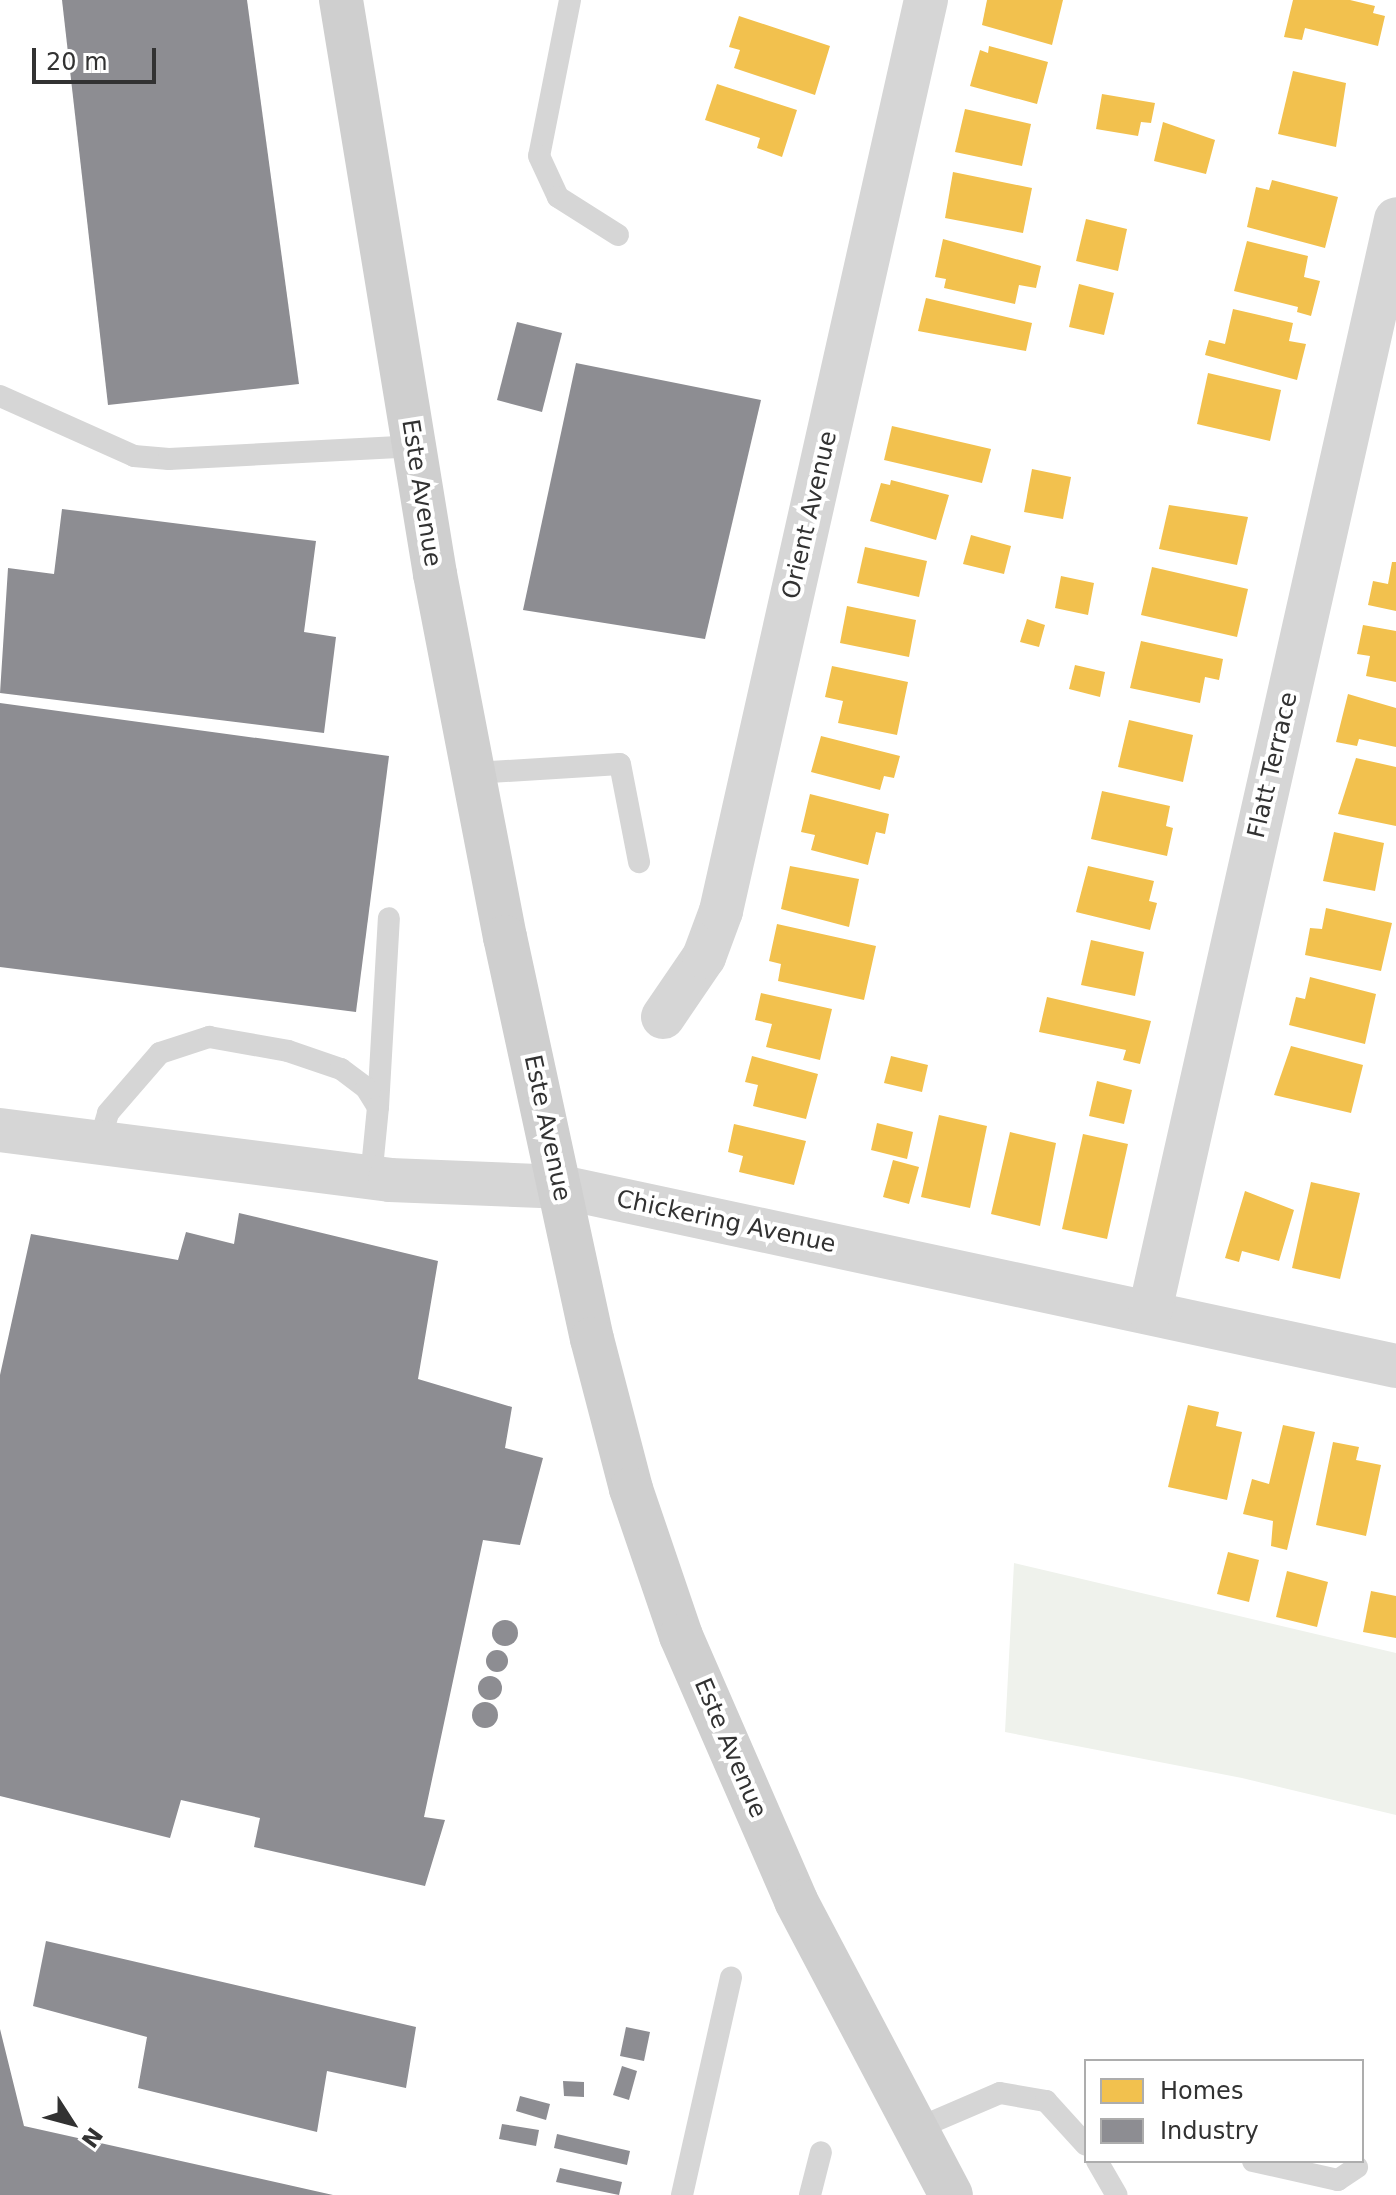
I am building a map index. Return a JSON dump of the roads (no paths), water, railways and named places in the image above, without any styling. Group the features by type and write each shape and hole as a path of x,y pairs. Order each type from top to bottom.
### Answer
{"street":[{"name":"Este Avenue","path":"341,0 413,446 474,773 561,1187 631,1489 681,1636 796,1901 951,2195"},
{"name":"Orient Avenue","path":"663,1017 704,957 721,911 926,0"},
{"name":"Flatt Terrace","path":"1150,1311 1396,219"},
{"name":"Chickering Avenue","path":"0,1130 371,1178 561,1187 1396,1366"}],"lane":[{"path":"570,0 539,156 558,197 618,235"},
{"path":"0,396 134,456 169,459 413,446"},
{"path":"474,773 620,764 639,862"},
{"path":"371,1178 389,918"},
{"path":"99,1143 108,1113 160,1053 209,1037 288,1051 341,1069 366,1088 378,1107"},
{"path":"682,2195 731,1977"},
{"path":"916,2129 1000,2093 1046,2101 1084,2143"},
{"path":"810,2195 821,2152"},
{"path":"1098,2163 1117,2195"},
{"path":"1262,2163 1338,2180 1357,2167"}]}
